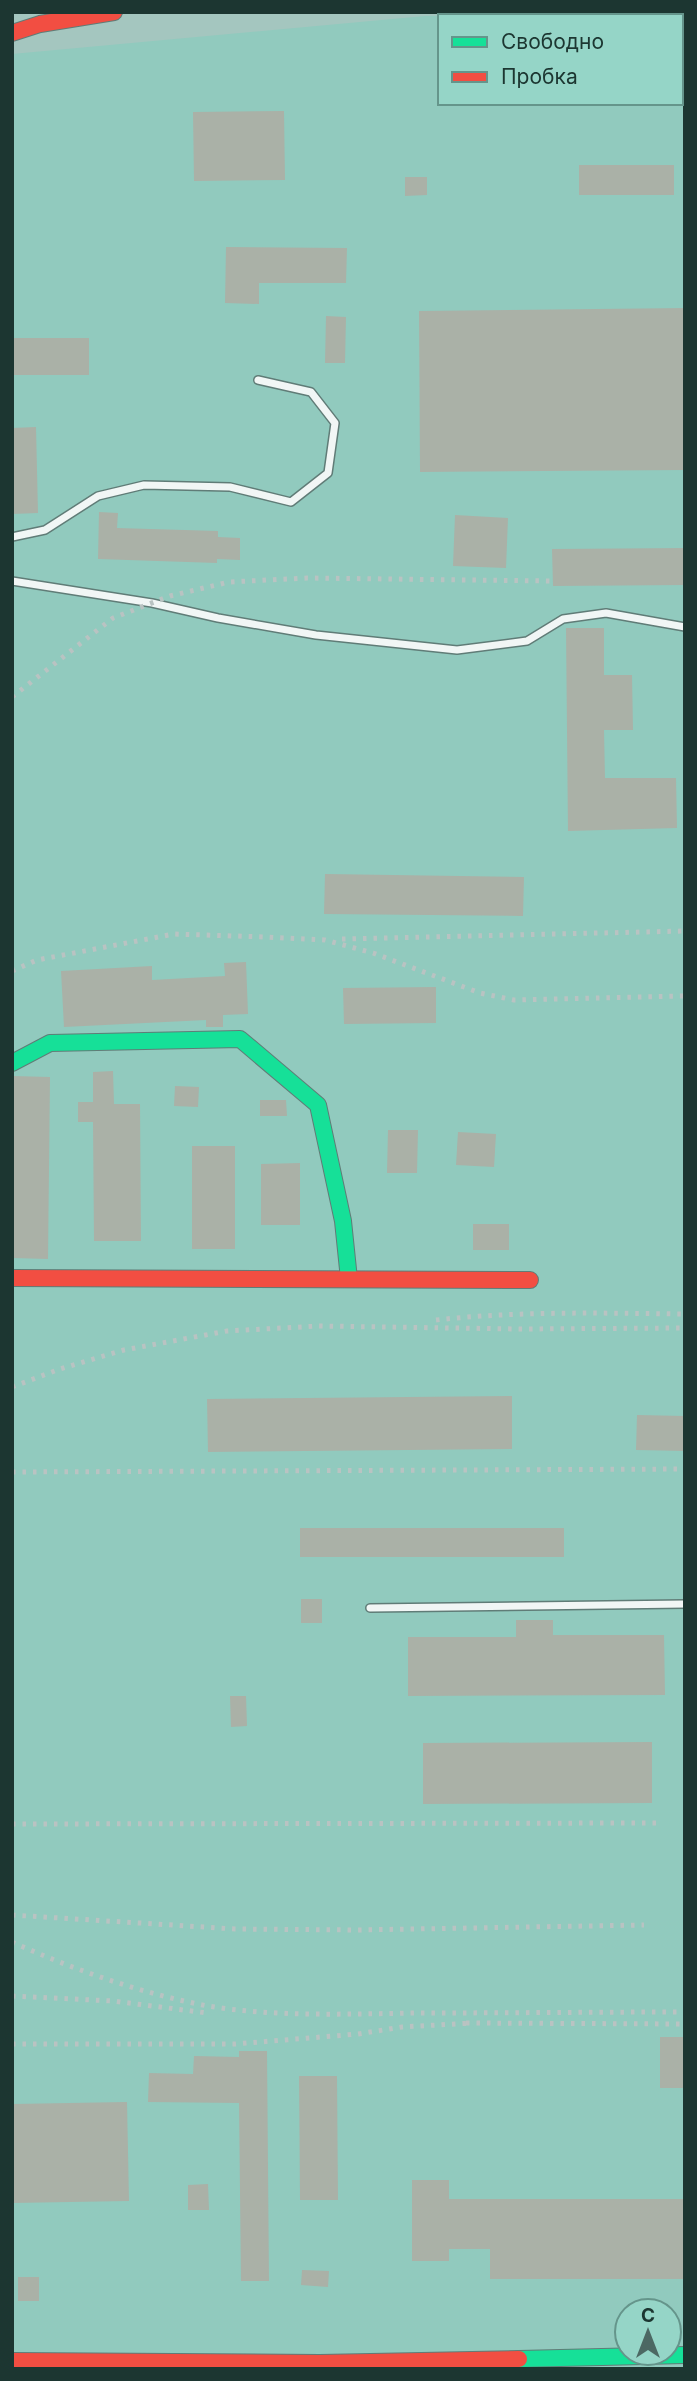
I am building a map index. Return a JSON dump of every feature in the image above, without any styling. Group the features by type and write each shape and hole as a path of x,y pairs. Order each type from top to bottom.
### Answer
{"street":[{"path":"12,31 31,12"},
{"path":"12,31 114,12"},
{"path":"12,1063 50,1043 240,1039 318,1105 343,1221 349,1279"},
{"path":"12,1278 530,1279"},
{"path":"12,2361 320,2363 685,2355"}],"lane":[{"path":"12,537 45,530 98,496 145,485 230,487 291,502 328,473 335,423 311,392 258,380"},
{"path":"12,581 152,603 316,635 457,650 527,641 563,619 606,613 685,626"},
{"path":"370,1608 685,1604"}],"shaded area":[{"path":"685,13 685,2369 12,2369 12,54 438,16 438,105 683,105 683,14 598,14"}],"building":[{"path":"284,111 285,180 194,181 193,112"},
{"path":"579,165 674,165 674,195 579,195"},
{"path":"405,177 427,177 427,195 405,196"},
{"path":"226,247 347,248 346,283 259,283 259,304 225,303"},
{"path":"685,308 685,470 420,472 419,311"},
{"path":"326,316 346,317 345,363 325,363"},
{"path":"13,338 89,338 89,375 13,375"},
{"path":"36,427 38,513 12,514 12,428"},
{"path":"99,512 118,513 117,528 218,531 218,537 240,538 240,560 217,559 217,563 98,559"},
{"path":"455,515 508,518 506,568 453,566"},
{"path":"685,548 685,585 553,586 552,549"},
{"path":"566,628 604,628 604,675 632,675 633,730 604,730 605,778 676,778 677,828 568,831"},
{"path":"325,874 524,877 523,916 324,914"},
{"path":"246,962 248,1014 223,1015 223,1027 206,1027 206,1020 64,1027 61,971 152,966 152,980 225,976 224,963"},
{"path":"436,987 436,1023 344,1024 343,988"},
{"path":"113,1071 114,1104 140,1104 141,1241 94,1241 93,1122 78,1122 78,1102 93,1102 93,1072"},
{"path":"12,1076 50,1077 48,1259 12,1258"},
{"path":"175,1086 199,1087 198,1107 174,1106"},
{"path":"260,1100 286,1100 287,1116 260,1116"},
{"path":"388,1130 418,1130 417,1173 387,1173"},
{"path":"458,1132 496,1134 494,1167 456,1165"},
{"path":"192,1146 235,1146 235,1249 192,1249"},
{"path":"300,1163 300,1225 261,1225 261,1164"},
{"path":"473,1224 509,1224 509,1250 473,1250"},
{"path":"512,1396 512,1449 208,1452 207,1399"},
{"path":"637,1415 685,1416 685,1451 636,1450"},
{"path":"300,1528 564,1528 564,1557 300,1557"},
{"path":"301,1599 322,1599 322,1623 301,1623"},
{"path":"516,1620 553,1620 553,1635 664,1635 665,1695 408,1696 408,1637 516,1637"},
{"path":"230,1696 246,1696 247,1726 231,1727"},
{"path":"652,1742 652,1803 423,1804 423,1743"},
{"path":"660,2037 685,2037 685,2088 660,2088"},
{"path":"239,2051 267,2051 269,2281 241,2281 239,2103 148,2102 149,2073 193,2074 194,2056 239,2057"},
{"path":"299,2076 337,2076 338,2200 300,2200"},
{"path":"127,2102 129,2201 12,2203 12,2104"},
{"path":"412,2180 449,2180 449,2199 685,2199 685,2279 490,2279 490,2249 449,2249 449,2261 412,2261"},
{"path":"208,2184 209,2210 188,2210 188,2185"},
{"path":"302,2270 329,2271 328,2287 301,2285"},
{"path":"18,2277 39,2277 39,2301 18,2301"}],"railway":[{"path":"12,697 113,618 170,596 229,582 307,578 553,581"},
{"path":"342,939 685,931"},
{"path":"12,971 37,960 174,934 265,937 325,940 373,953 480,993 514,1000 685,996"},
{"path":"436,1320 529,1314 685,1314"},
{"path":"12,1387 124,1350 227,1331 319,1326 685,1328"},
{"path":"12,1472 685,1469"},
{"path":"12,1824 659,1823"},
{"path":"12,1915 235,1929 356,1930 644,1925"},
{"path":"12,1942 133,1988 233,2010 311,2014 685,2012"},
{"path":"12,1996 113,2001 207,2013"},
{"path":"466,2023 685,2024"},
{"path":"12,2044 235,2044 358,2034 402,2027 473,2023"}],"traffic: fast":[{"path":"12,1063 50,1043 240,1039 318,1105 343,1221 349,1279"},
{"path":"519,2359 685,2355"}],"traffic: jam":[{"path":"12,33 40,24 114,12"},
{"path":"12,1278 530,1280"},
{"path":"12,2361 320,2363 519,2359"}]}
